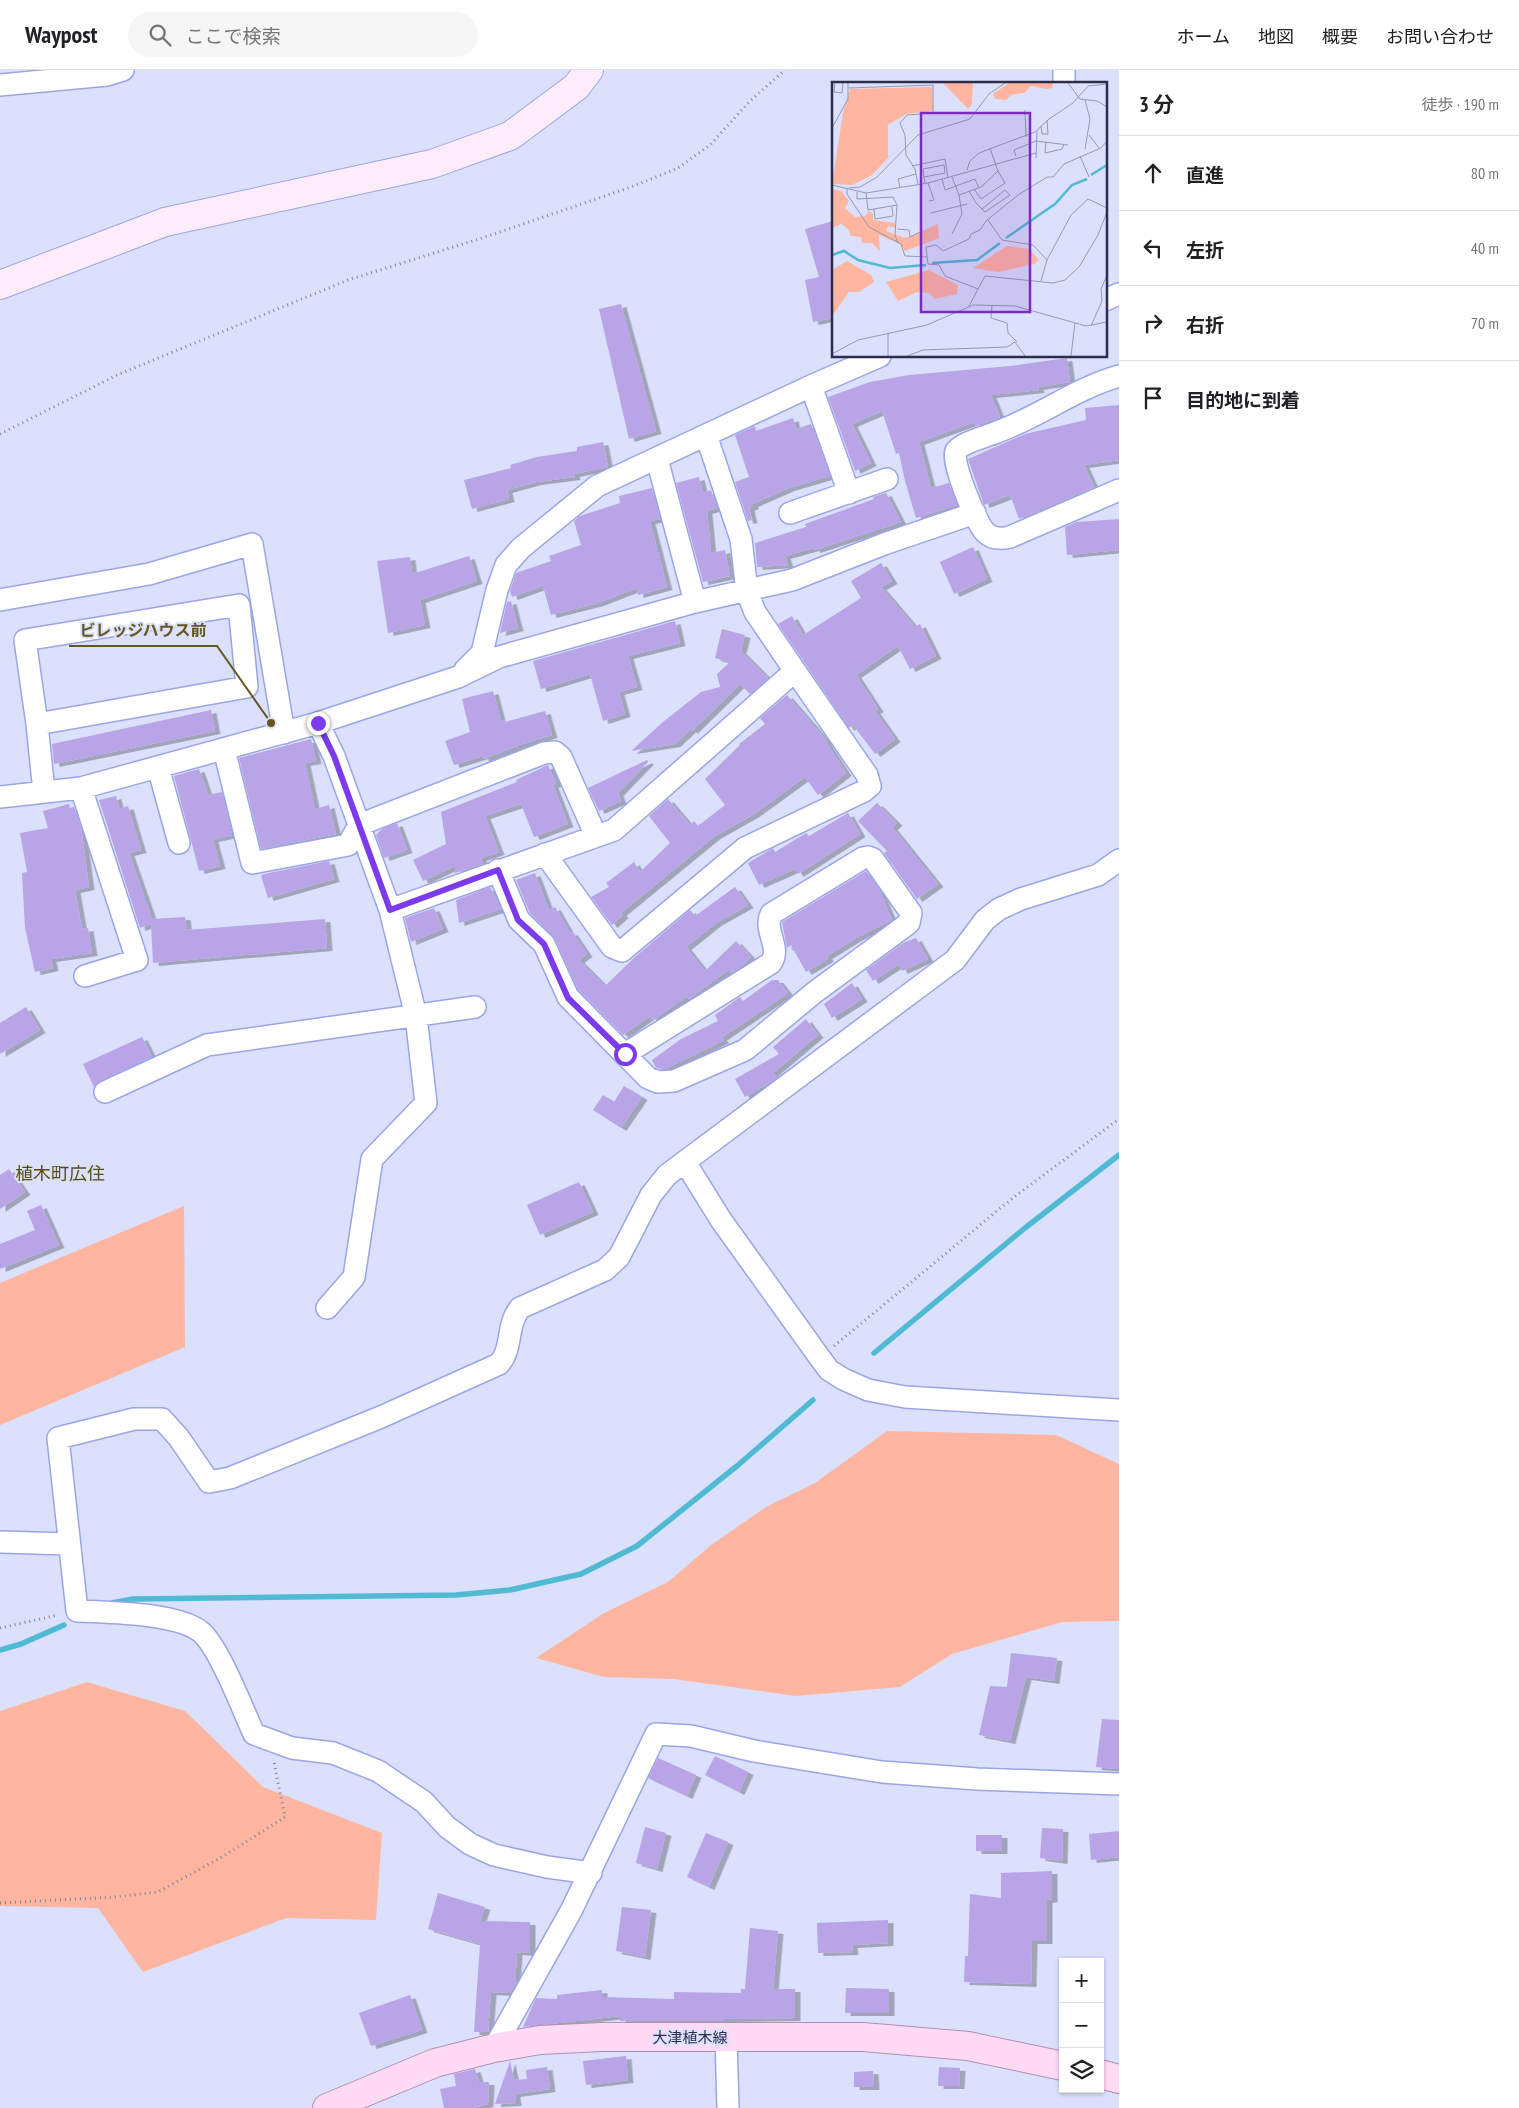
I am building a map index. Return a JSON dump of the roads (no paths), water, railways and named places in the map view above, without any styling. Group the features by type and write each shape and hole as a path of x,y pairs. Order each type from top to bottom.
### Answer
{"main road":[{"name":"大津植木線","path":"327,2108 435,2063 494,2048 549,2040 863,2036 968,2046 1059,2065"},
{"path":"1104,2075 1119,2079"}],"street":[{"path":"0,85 107,75 123,70"},
{"path":"0,285 164,222 432,164 510,136 576,87 589,70"},
{"path":"1106,300 1119,294"},
{"path":"458,677 482,653 497,590 506,565 521,548 597,486 875,358"},
{"path":"1119,376 1099,383 1010,428 956,449 955,462 984,532 991,537 1003,539 1119,490"},
{"path":"811,386 850,493"},
{"path":"545,854 612,947 622,951 745,848 864,791 870,786 867,775 755,612 747,592 741,539 706,435"},
{"path":"656,459 695,602"},
{"path":"790,513 887,479"},
{"path":"0,797 81,788 284,733 458,677 499,657 695,602 747,592 792,580 884,544 975,513"},
{"path":"0,600 149,574 252,544 284,733"},
{"path":"37,724 247,687 239,605 26,640 44,792"},
{"path":"390,910 614,830 794,671"},
{"path":"318,723 334,756 390,910 416,1016 426,1103 372,1160 354,1277 327,1308"},
{"path":"224,749 252,863 348,845 359,825 544,753 555,752 561,757 596,836"},
{"path":"158,767 180,843"},
{"path":"81,788 138,960 85,976"},
{"path":"498,870 518,920 544,944 568,998 648,1078 658,1082 674,1081 745,1050 814,992 909,923 911,913 873,859 863,858 771,914 768,928 775,952 771,964 625,1054"},
{"path":"591,1873 547,1867 494,1855 470,1844 447,1827 424,1802 378,1771 333,1753 292,1748 254,1734 213,1648 201,1632 192,1627 147,1614 77,1611 68,1544 58,1438 134,1419 162,1419 180,1438 209,1482 230,1478 381,1417 499,1364 506,1357 512,1317 520,1308 605,1270 620,1257 651,1195 666,1175 686,1162 955,960 985,920 999,909 1021,899 1098,875 1119,860"},
{"path":"105,1092 207,1045 475,1007"},
{"path":"686,1162 722,1220 820,1358 829,1370 843,1379 868,1390 905,1397 1119,1410"},
{"path":"0,1542 68,1544"},
{"path":"494,2048 591,1873 656,1734 691,1736 754,1752 882,1772 977,1780 1119,1784"},
{"path":"726,2037 728,2108"}],"waterway":[{"path":"874,1353 1025,1228 1119,1155"},
{"path":"112,1603 133,1599 456,1595 510,1590 581,1574 637,1546 737,1466 813,1400"},
{"path":"0,1650 21,1644 64,1625"}],"place":[{"name":"ビレッジハウス前","path":"271,723"}],"district":[{"name":"植木町広住","path":"60,1173"}]}
